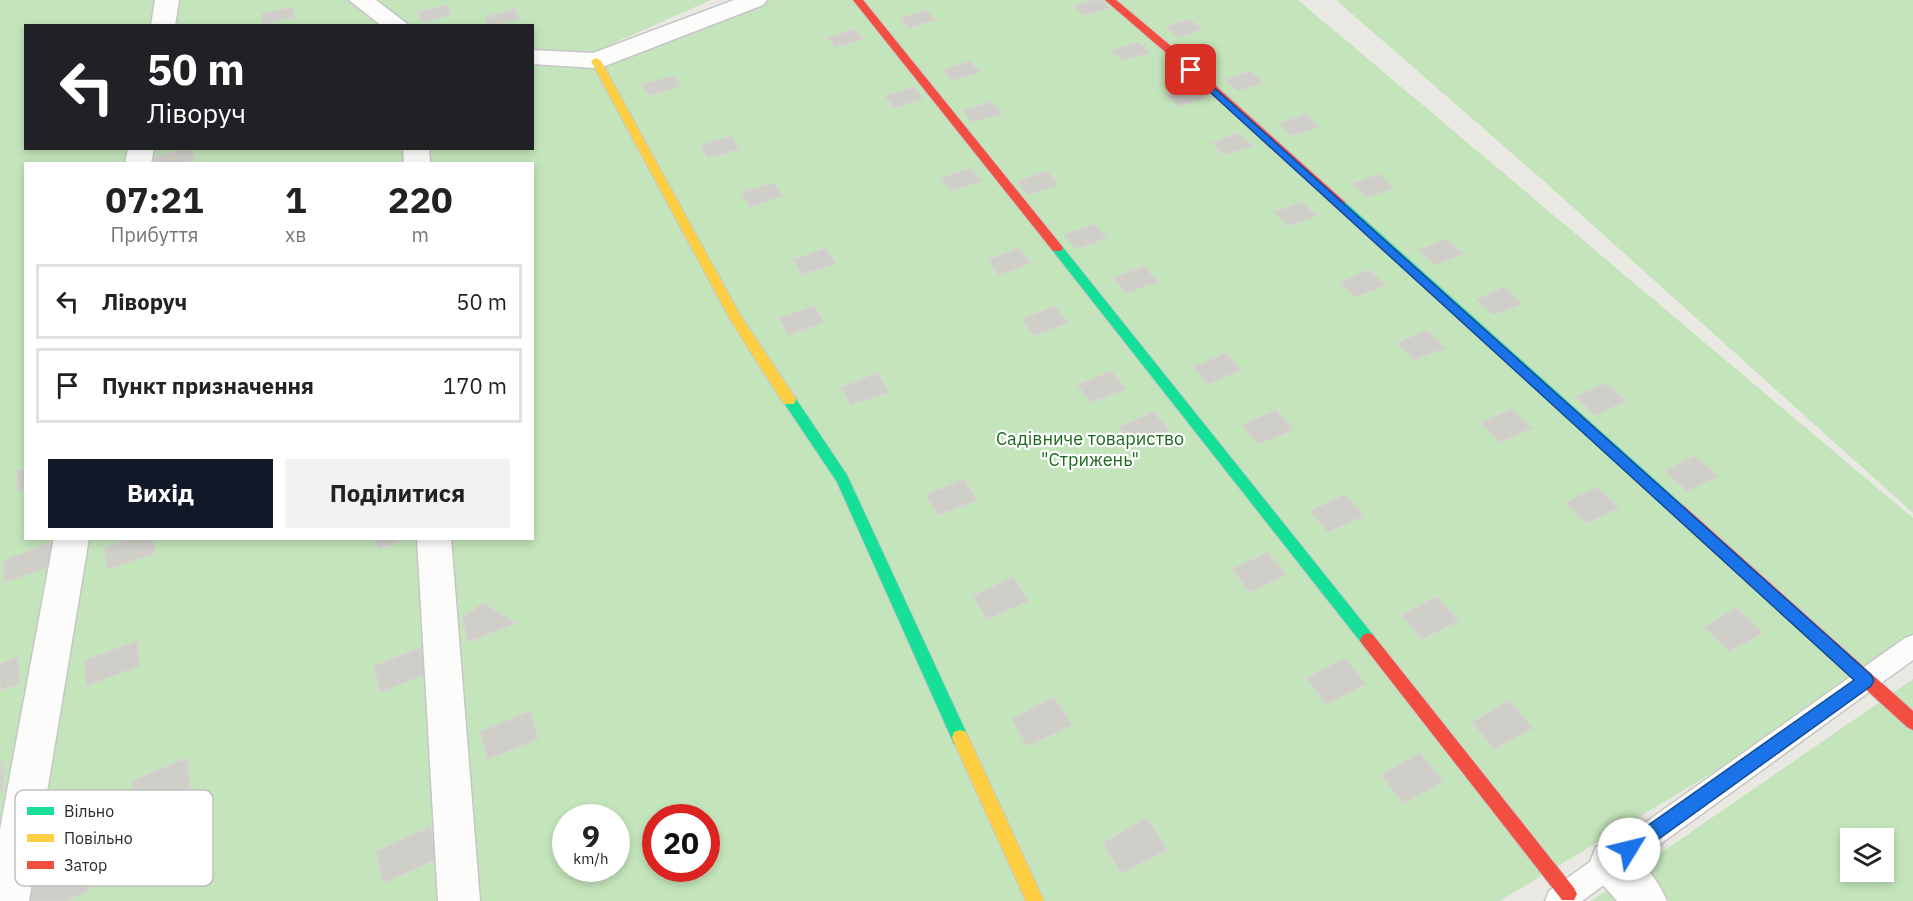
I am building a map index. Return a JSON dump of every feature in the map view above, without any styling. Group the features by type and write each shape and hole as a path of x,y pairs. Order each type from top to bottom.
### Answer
{"street":[{"path":"163,24 167,0"},
{"path":"362,0 395,24"},
{"path":"534,57 596,61 755,0"},
{"path":"858,0 1147,360 1563,898"},
{"path":"1110,0 1191,70 1913,722"},
{"path":"596,61 735,318 842,479 1035,901"},
{"path":"28,790 72,540"},
{"path":"434,540 459,901"},
{"path":"8,901 15,861"},
{"path":"1611,862 1646,901"}],"lane":[{"path":"1563,898 1913,646"}],"green space":[{"name":"Садівниче товариство \"Стрижень\"","path":"0,0 711,0 607,46 737,0 1298,0 1913,518 1913,646 1866,680 1500,901 0,901"},
{"path":"1336,0 1913,0 1913,513 1537,175"},
{"path":"1913,679 1913,901 1591,901"}],"building":[{"path":"1101,0 1110,8 1084,15 1074,6"},
{"path":"447,5 451,15 421,22 417,12"},
{"path":"292,7 295,17 264,24 261,14"},
{"path":"515,9 520,19 488,24 485,17"},
{"path":"926,10 935,20 908,28 900,18"},
{"path":"1190,19 1202,30 1177,37 1166,27"},
{"path":"855,29 863,39 835,47 828,37"},
{"path":"1138,42 1150,53 1123,60 1112,50"},
{"path":"970,61 980,72 952,81 943,70"},
{"path":"1251,71 1263,83 1237,91 1225,80"},
{"path":"673,76 680,87 649,95 642,84"},
{"path":"1192,86 1205,98 1178,106 1166,95"},
{"path":"914,87 923,99 894,108 885,96"},
{"path":"991,102 1002,114 972,122 963,111"},
{"path":"1305,114 1319,127 1292,136 1279,124"},
{"path":"1239,133 1252,146 1224,155 1212,143"},
{"path":"731,136 739,149 708,158 700,146"},
{"path":"180,150 192,150 194,160 156,162 155,157"},
{"path":"971,168 982,181 951,191 941,178"},
{"path":"1047,171 1059,185 1028,195 1017,182"},
{"path":"1379,174 1394,188 1367,197 1352,184"},
{"path":"774,183 783,196 750,207 741,193"},
{"path":"1302,202 1317,216 1288,226 1274,212"},
{"path":"1094,224 1107,238 1076,249 1064,235"},
{"path":"1446,239 1463,254 1435,265 1419,250"},
{"path":"826,248 836,264 802,274 793,260"},
{"path":"1019,248 1031,263 999,275 988,260"},
{"path":"1144,266 1158,282 1126,293 1114,278"},
{"path":"1369,270 1386,286 1355,297 1340,282"},
{"path":"1504,287 1522,304 1493,315 1476,300"},
{"path":"814,306 824,322 788,335 779,318"},
{"path":"1055,306 1068,323 1034,335 1022,319"},
{"path":"1427,330 1445,348 1414,360 1397,343"},
{"path":"1226,353 1241,370 1208,384 1193,367"},
{"path":"1111,371 1126,389 1091,402 1077,385"},
{"path":"877,373 889,392 851,405 841,388"},
{"path":"1605,383 1626,401 1595,415 1576,397"},
{"path":"1512,409 1532,428 1500,442 1481,423"},
{"path":"1276,410 1293,430 1258,444 1242,425"},
{"path":"1154,412 1169,431 1133,446 1119,427"},
{"path":"1695,456 1718,476 1687,491 1665,471"},
{"path":"24,469 24,489 18,491 17,471"},
{"path":"964,479 977,500 938,515 925,495"},
{"path":"1597,487 1619,508 1587,523 1565,503"},
{"path":"1345,494 1364,516 1328,532 1310,511"},
{"path":"125,540 153,540 155,553 107,569 105,548"},
{"path":"376,540 402,540 378,549"},
{"path":"54,542 55,565 4,582 4,560"},
{"path":"1268,552 1286,575 1249,592 1232,569"},
{"path":"1013,577 1028,601 987,619 973,596"},
{"path":"1437,597 1459,621 1422,639 1402,615"},
{"path":"483,603 516,623 468,642 462,618"},
{"path":"1736,608 1763,633 1729,651 1704,627"},
{"path":"137,641 139,666 86,686 85,660"},
{"path":"422,647 429,673 380,692 374,666"},
{"path":"18,657 19,684 0,690 0,664"},
{"path":"1345,658 1366,684 1326,704 1307,678"},
{"path":"1054,697 1072,725 1027,746 1012,719"},
{"path":"1509,701 1533,728 1494,749 1472,722"},
{"path":"530,711 538,739 488,759 480,732"},
{"path":"1420,753 1443,782 1403,803 1381,775"},
{"path":"187,758 190,788 185,790 133,790 132,781"},
{"path":"3,762 3,792 0,793 0,763"},
{"path":"1147,818 1167,850 1121,873 1103,843"},
{"path":"430,827 437,859 383,883 376,851"},
{"path":"28,886 88,886 88,891 64,901 28,901"}],"traffic: fast":[{"path":"1341,205 1679,510"},
{"path":"1057,248 1368,640"},
{"path":"789,400 842,479 960,738"}],"traffic: slow":[{"path":"596,61 735,318 789,400"},
{"path":"960,738 1035,901"}],"traffic: jam":[{"path":"858,0 1057,248"},
{"path":"1110,0 1174,54 1341,205"},
{"path":"1679,510 1913,722"},
{"path":"1368,640 1568,894"}],"route":[{"path":"1191,70 1866,680 1629,849"}]}
